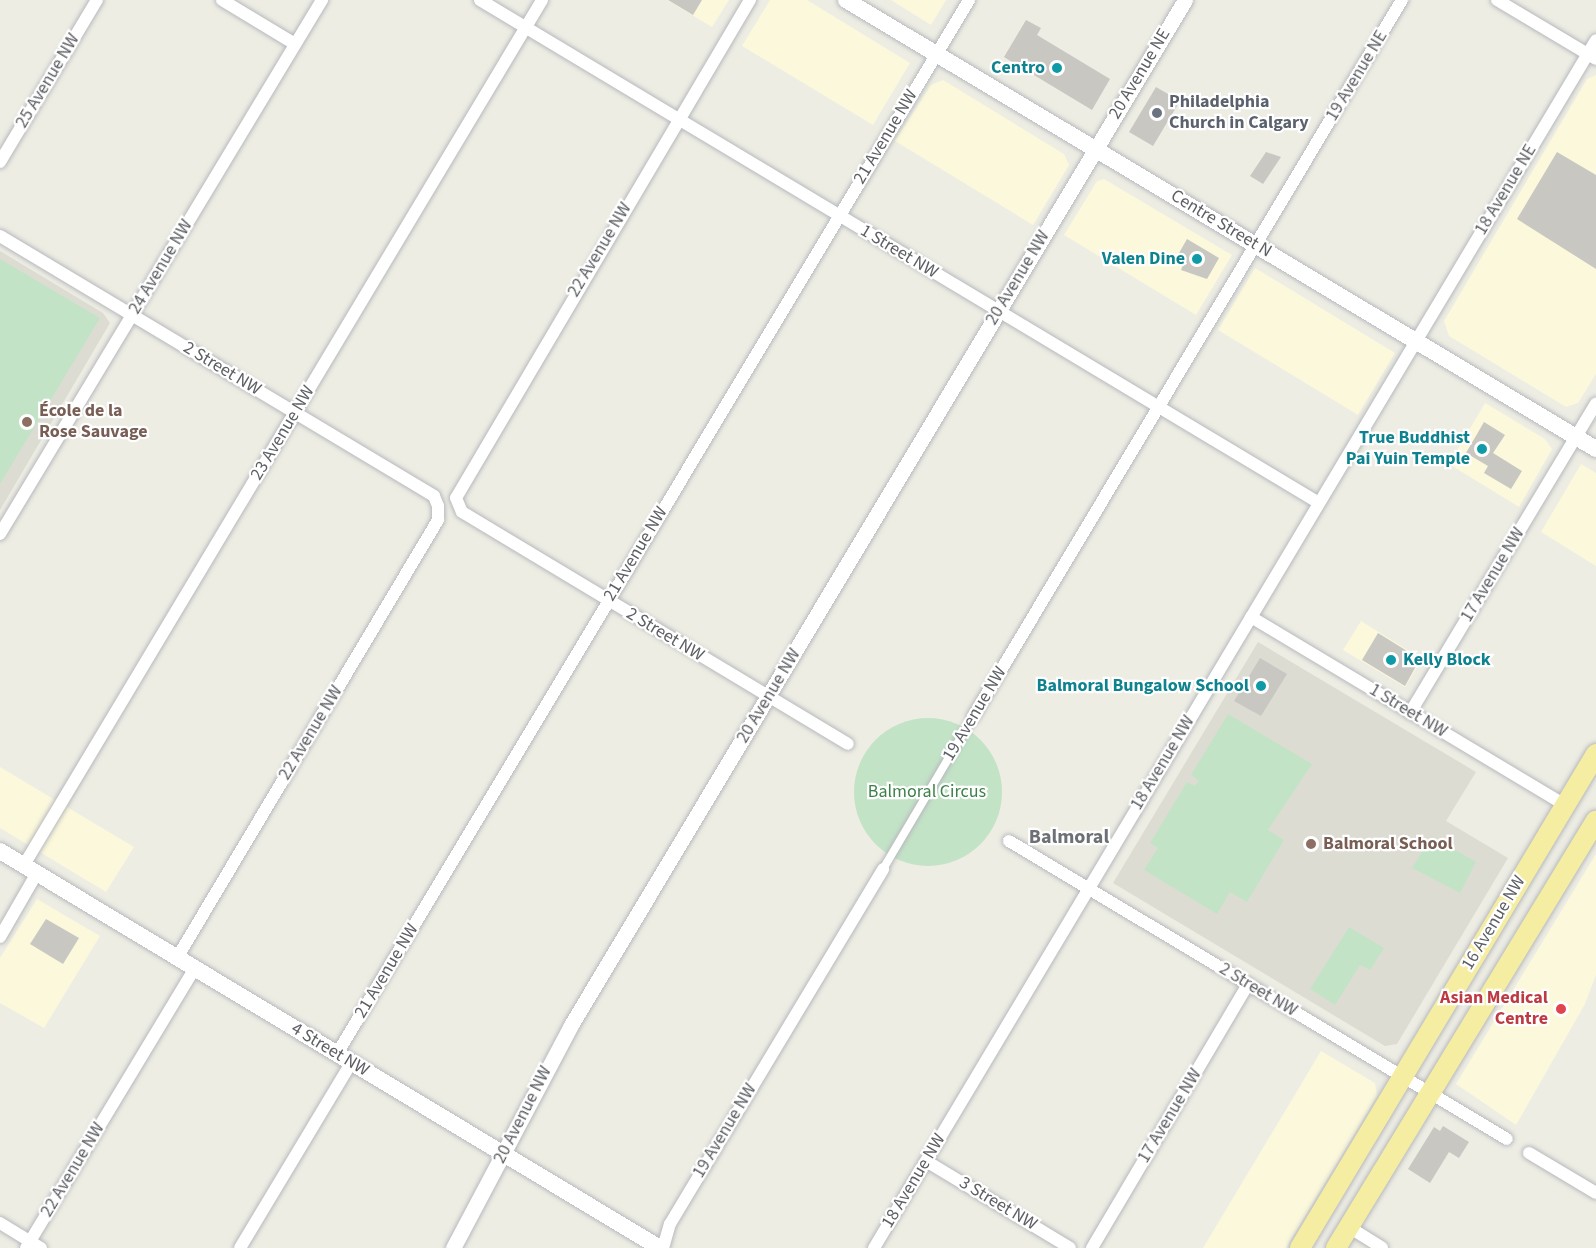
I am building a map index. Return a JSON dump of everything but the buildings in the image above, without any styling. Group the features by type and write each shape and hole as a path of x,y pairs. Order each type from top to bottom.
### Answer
{"highway":[{"name":"16 Avenue NW","path":"1300,1248 1596,754"},
{"name":"16 Avenue NW","path":"1336,1248 1596,821"}],"main road":[{"name":"Centre Street N","path":"846,0 1596,449"},
{"name":"4 Street NW","path":"0,851 661,1248"}],"street":[{"name":"25 Avenue NW","path":"0,162 97,0"},
{"path":"222,0 295,44"},
{"name":"24 Avenue NW","path":"0,534 322,0"},
{"name":"1 Street NW","path":"480,0 1319,503"},
{"name":"23 Avenue NW","path":"0,937 31,869 295,413 542,0"},
{"name":"22 Avenue NW","path":"457,502 457,490 750,0"},
{"name":"21 Avenue NW","path":"240,1248 344,1058 608,601 969,0"},
{"name":"20 Avenue NE","path":"1095,149 1185,0"},
{"name":"19 Avenue NE","path":"1256,245 1402,0"},
{"path":"1497,0 1592,57"},
{"name":"18 Avenue NE","path":"1416,341 1592,57 1596,40"},
{"name":"20 Avenue NW","path":"453,1248 571,1025 1095,149"},
{"name":"2 Street NW","path":"0,236 434,496 438,507"},
{"name":"19 Avenue NW","path":"661,1248 670,1224 1256,245"},
{"name":"18 Avenue NW","path":"874,1248 1416,341"},
{"name":"17 Avenue NW","path":"1410,712 1596,404"},
{"name":"2 Street NW","path":"457,502 462,512 848,744"},
{"name":"22 Avenue NW","path":"177,958 438,520 438,507"},
{"name":"1 Street NW","path":"1251,617 1565,805"},
{"name":"2 Street NW","path":"1009,841 1507,1139"},
{"name":"22 Avenue NW","path":"33,1246 195,968"},
{"name":"17 Avenue NW","path":"1090,1248 1248,984"},
{"path":"1529,1153 1595,1190"},
{"name":"3 Street NW","path":"926,1161 1070,1248"},
{"path":"0,1223 33,1246"},
{"path":"1348,1227 1382,1248"},
{"path":"1081,1248 1090,1248"}],"shaded area":[{"path":"667,0 729,0 712,27"},
{"path":"770,0 807,0 910,63 873,125 742,46"},
{"path":"891,0 946,0 931,25"},
{"path":"1596,75 1596,374 1578,403 1566,407 1449,336 1444,321 1587,79"},
{"path":"943,80 1064,154 1069,165 1033,225 895,141 931,85"},
{"path":"1104,179 1232,255 1196,315 1064,235 1097,181"},
{"name":"École de la Rose Sauvage","path":"0,251 103,313 110,323 0,510"},
{"path":"1255,268 1395,353 1358,415 1218,330"},
{"path":"1485,403 1545,439 1552,449 1519,507 1449,464"},
{"path":"1581,464 1596,473 1596,566 1541,532"},
{"name":"Kelly Block","path":"1361,621 1422,659 1405,687 1343,650"},
{"name":"Balmoral School","path":"1258,642 1476,772 1446,821 1508,858 1397,1044 1385,1046 1113,883"},
{"path":"0,767 134,847 106,892 0,828"},
{"path":"1596,854 1596,975 1585,1004 1516,1125 1456,1084"},
{"path":"37,899 100,936 44,1028 0,1003 0,958"},
{"path":"1321,1051 1375,1083 1377,1096 1286,1248 1203,1248"}],"green space":[{"name":"École de la Rose Sauvage","path":"0,259 100,318 0,484"},
{"path":"1228,714 1312,764 1268,830 1284,840 1247,902 1230,892 1217,914 1144,870 1158,848 1150,843 1187,782 1195,786 1199,781 1191,775"},
{"name":"Balmoral Circus","path":"928,718 942,719 956,724 969,730 980,740 990,751 996,764 1001,778 1001,806 996,820 990,833 980,844 969,854 956,860 942,865 928,866 914,865 900,860 887,854 876,844 866,833 860,820 855,806 854,792 855,778 860,764 866,751 876,740 887,730 900,724 914,719"},
{"path":"1432,836 1476,862 1460,893 1412,868"},
{"path":"1349,927 1384,948 1370,970 1360,965 1335,1005 1310,989"}],"place":[{"name":"Centro","path":"1057,68"},
{"name":"Philadelphia Church in Calgary","path":"1157,113"},
{"name":"Valen Dine","path":"1197,259"},
{"name":"École de la Rose Sauvage","path":"27,422"},
{"name":"True Buddhist Pai Yuin Temple","path":"1482,449"},
{"name":"Kelly Block","path":"1391,660"},
{"name":"Balmoral Bungalow School","path":"1261,686"},
{"name":"Balmoral School","path":"1311,844"},
{"name":"Asian Medical Centre","path":"1561,1009"}],"district":[{"name":"Balmoral","path":"1069,837"}]}
